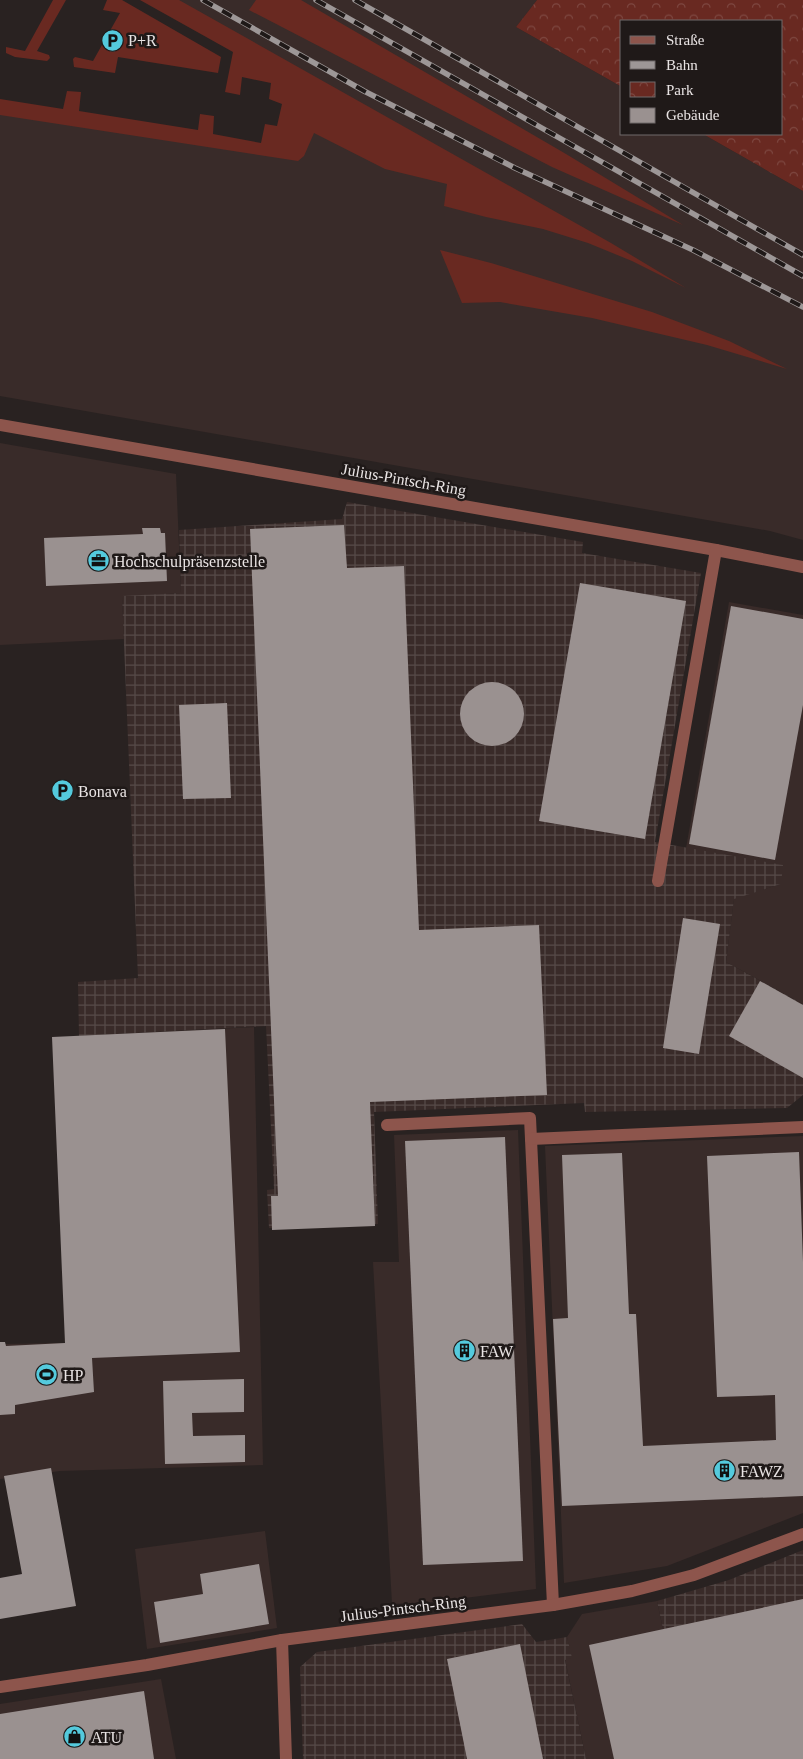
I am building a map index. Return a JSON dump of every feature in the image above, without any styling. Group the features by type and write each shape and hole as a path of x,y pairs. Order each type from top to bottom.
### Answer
{"street":[{"name":"Julius-Pintsch-Ring","path":"0,425 716,550 803,567"},
{"path":"658,881 716,550"},
{"path":"387,1125 530,1118 553,1605"},
{"path":"531,1139 803,1127"},
{"name":"Julius-Pintsch-Ring","path":"0,1687 147,1665 282,1640 553,1605 632,1591 694,1575 803,1534"},
{"path":"282,1640 286,1759"}],"shaded area":[{"path":"154,0 537,0 516,27 620,86 620,135 705,135 803,191 803,540 770,531 0,396 0,108 278,150 294,80"},
{"path":"0,443 176,474 181,593 122,597 124,639 0,645"},
{"path":"347,502 583,542 582,553 701,573 655,842 783,865 781,884 734,899 726,962 803,1004 803,1095 787,1108 585,1112 584,1103 374,1112 378,1224 269,1228 267,1190 274,1189 266,1026 79,1036 78,982 138,978 122,596 181,593 179,530 342,519"},
{"path":"729,602 803,615 803,1004 726,962 734,898 781,884 686,848"},
{"path":"254,1027 263,1465 60,1471 0,1479 0,1344 65,1343 79,1036"},
{"name":"FAW","path":"518,1130 536,1589 433,1602 392,1604 373,1262 399,1262 394,1135"},
{"path":"803,1136 803,1513 667,1566 564,1583 545,1146"},
{"path":"265,1531 277,1628 147,1649 135,1549"},
{"path":"803,1550 803,1759 691,1759 657,1601 729,1580"},
{"path":"657,1601 691,1759 586,1759 565,1659 571,1658 567,1637 582,1614"},
{"path":"522,1624 536,1642 567,1637 572,1658 565,1660 586,1759 303,1759 300,1667 317,1652"},
{"name":"ATU","path":"161,1679 176,1759 0,1759 0,1704"}],"green space":[{"path":"53,0 66,0 37,51 49,55 50,58 47,61 15,57 6,53 6,47 25,51"},
{"path":"107,0 122,0 221,57 218,73 118,57 115,73 74,67 73,59 75,57 93,61 120,13 103,10"},
{"path":"140,0 179,0 611,243 686,288 632,261 588,243 543,229 444,206 447,184 385,169 314,133 304,156 298,161 0,115 0,99 63,109 67,91 81,92 79,111 198,130 200,114 214,116 213,134 261,143 265,124 277,126 282,104 269,99 271,83 242,77 240,95 225,92 233,52"},
{"path":"256,0 301,0 566,154 683,225 552,167 249,10"},
{"path":"537,0 803,0 803,191 705,135 783,135 783,20 620,20 620,86 516,27"},
{"path":"440,250 491,263 652,312 729,341 787,369 707,345 592,318 500,302 462,303"}],"building":[{"path":"344,525 347,568 404,566 419,930 539,925 547,1095 370,1102 375,1226 272,1230 271,1196 278,1196 250,529"},
{"path":"142,528 160,528 161,533 165,533 167,581 46,586 44,538 143,534"},
{"path":"580,583 686,601 645,839 539,821"},
{"path":"731,606 803,619 803,705 775,860 689,844"},
{"path":"492,682 504,684 515,691 522,702 524,714 522,726 515,737 504,744 492,746 480,744 469,737 462,726 460,714 462,702 469,691 480,684"},
{"path":"227,703 231,798 183,799 179,705"},
{"path":"683,918 720,924 699,1054 663,1048"},
{"path":"760,981 803,1005 803,1078 729,1036"},
{"path":"225,1029 240,1352 92,1358 94,1392 15,1405 15,1414 0,1415 0,1342 5,1342 6,1346 65,1343 52,1037"},
{"name":"FAW","path":"505,1137 523,1561 423,1565 405,1141"},
{"path":"799,1152 803,1262 803,1496 562,1506 553,1319 568,1318 562,1155 622,1153 629,1314 636,1314 643,1446 776,1440 775,1395 717,1397 707,1156"},
{"path":"244,1379 244,1412 192,1413 193,1436 245,1435 245,1462 165,1464 163,1381"},
{"path":"51,1468 76,1606 0,1619 0,1578 22,1574 4,1476"},
{"path":"259,1564 269,1624 160,1643 154,1602 203,1594 200,1574"},
{"path":"803,1599 803,1759 614,1759 589,1645"},
{"path":"520,1644 543,1759 467,1759 447,1659"},
{"name":"ATU","path":"144,1691 154,1759 0,1759 0,1714"}],"railway":[{"path":"203,0 364,91 515,168 693,250 803,307"},
{"path":"316,0 803,276"},
{"path":"355,0 803,255"}],"place":[{"name":"P+R","path":"112,40"},
{"name":"Hochschulpräsenzstelle","path":"98,561"},
{"name":"Bonava","path":"62,791"},
{"name":"FAW","path":"464,1351"},
{"name":"HP","path":"47,1375"},
{"name":"FAWZ","path":"724,1471"},
{"name":"ATU","path":"75,1737"}]}
